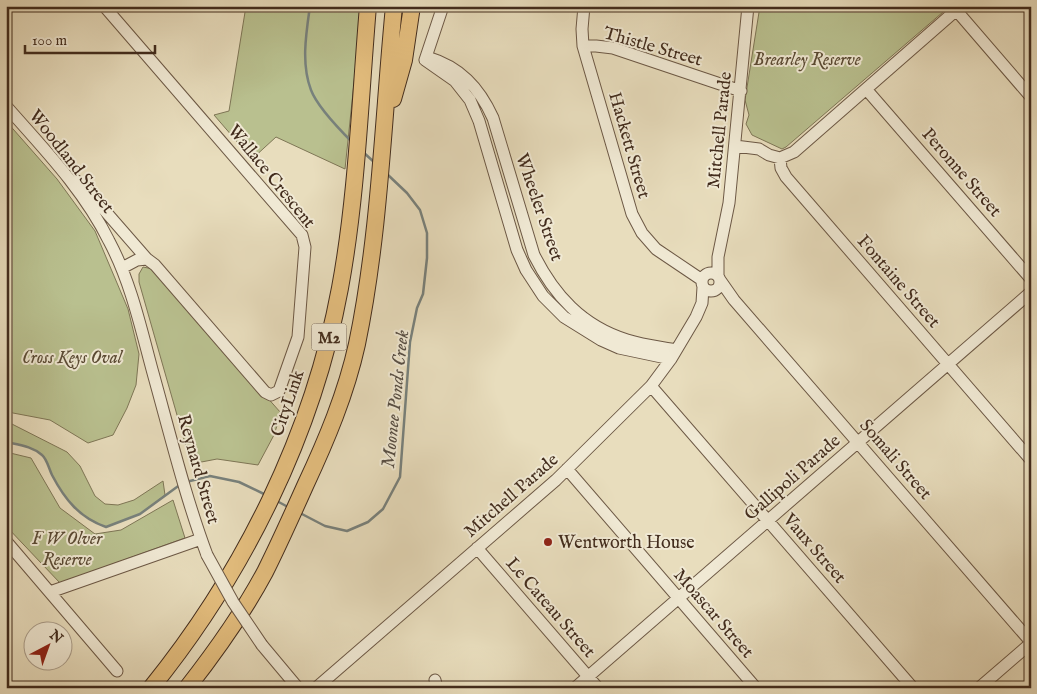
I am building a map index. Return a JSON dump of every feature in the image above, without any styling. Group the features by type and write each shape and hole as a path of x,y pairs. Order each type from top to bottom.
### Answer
{"highway":[{"name":"CityLink","path":"151,688 191,636 237,563 276,487 299,433 328,341 340,290 354,180 368,6"},
{"name":"M2","path":"187,688 233,626 264,573 329,433 341,398 356,346 373,253 394,6"},
{"path":"383,138 404,60 412,6"}],"street":[{"name":"Wallace Crescent","path":"50,156 92,196 265,392 271,395 279,391 298,337 305,247 302,235 104,6"},
{"name":"Wheeler Street","path":"443,6 426,58 446,65 465,77 480,92 486,102 534,254 542,271 560,297 580,316 616,336 673,354"},
{"name":"Hackett Street","path":"584,6 583,46 622,186 632,214 642,232 656,249 688,270 711,281"},
{"name":"Mitchell Parade","path":"316,688 567,469 651,386 696,318 711,281 727,222 748,6"},
{"path":"735,146 759,149 769,155 780,158 794,152 957,8 1031,97"},
{"name":"Thistle Street","path":"583,46 613,48 741,91"},
{"name":"Peronne Street","path":"866,89 1031,279"},
{"name":"Woodland Street","path":"6,106 50,156 88,206 109,239"},
{"name":"Fontaine Street","path":"780,158 781,168 786,177 1031,460"},
{"name":"Reynard Street","path":"109,239 122,268 138,315 192,512 207,555 233,602 262,645 298,688"},
{"path":"122,268 137,260 147,259"},
{"name":"Somali Street","path":"711,281 734,300 1031,642"},
{"name":"Gallipoli Parade","path":"575,688 1031,292"},
{"name":"Vaux Street","path":"651,386 914,688"},
{"name":"Moascar Street","path":"567,469 756,688"},
{"path":"50,592 201,539"},
{"path":"6,541 117,671"},
{"name":"Le Cateau Street","path":"477,548 598,688"},
{"path":"979,688 1031,642"}],"green space":[{"path":"246,6 362,6 345,169 276,137 252,159 214,115 229,111"},
{"name":"Brearley Reserve","path":"760,6 950,6 782,149 752,135 746,124 749,115 745,100"},
{"name":"Cross Keys Oval","path":"6,121 57,179 95,231 128,309 139,354 136,385 113,435 88,443 50,420 6,410"},
{"path":"143,267 153,269 281,413 274,435 258,465 217,459 191,464 139,282 139,274"},
{"path":"6,421 67,452 80,466 95,496 105,504 118,505 134,500 163,481 165,495 140,514 106,527 97,523 81,513 68,500 57,484 42,455 30,448 6,442"},
{"name":"F W Olver Reserve","path":"6,452 31,458 60,508 95,534 121,530 173,500 185,538 60,583 6,526"}],"waterway":[{"name":"Moonee Ponds Creek","path":"310,6 305,59 311,90 329,118 352,142"},
{"name":"Moonee Ponds Creek","path":"363,152 374,162"},
{"name":"Moonee Ponds Creek","path":"300,513 325,526 347,531 368,522 383,509 400,477 410,342 417,308 423,294 427,258 427,233 420,210 407,193 387,174"},
{"name":"Moonee Ponds Creek","path":"6,442 30,448 42,455 57,484 74,507 88,519 106,527 140,514 181,484"},
{"name":"Moonee Ponds Creek","path":"186,482 210,476 239,482 266,495"},
{"name":"Moonee Ponds Creek","path":"275,500 288,507"}],"place":[{"name":"Wentworth House","path":"548,542"}]}
